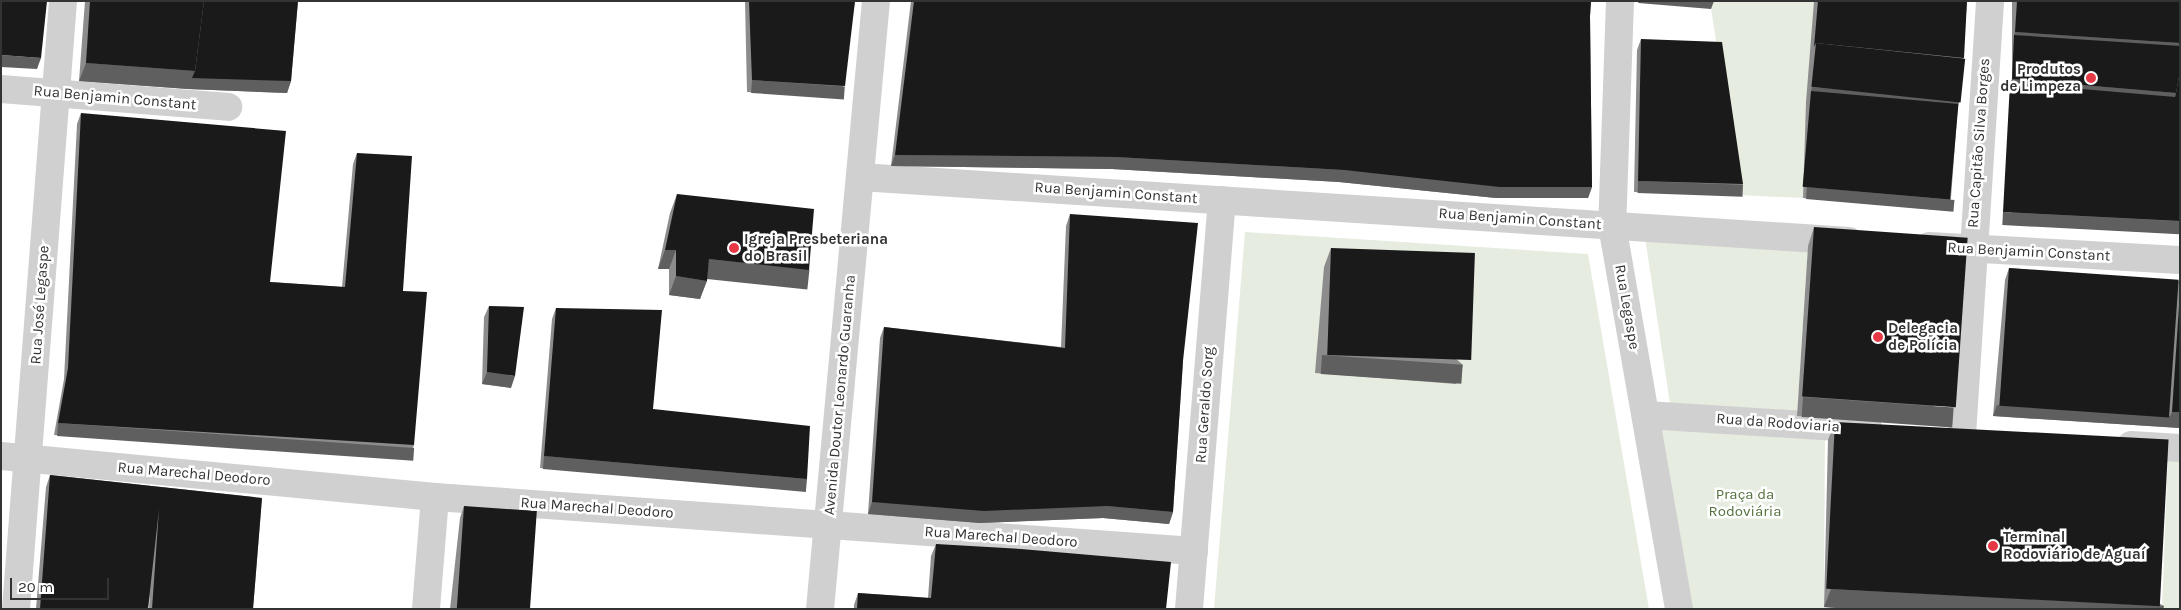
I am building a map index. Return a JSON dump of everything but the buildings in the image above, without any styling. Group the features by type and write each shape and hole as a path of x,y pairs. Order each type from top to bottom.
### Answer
{"street":[{"name":"Rua José Legaspe","path":"16,609 63,1"},
{"name":"Avenida Doutor Leonardo Guaranha","path":"820,609 876,1"},
{"name":"Rua Legaspe","path":"1620,1 1612,225 1679,609"},
{"name":"Rua Capitão Silva Borges","path":"1962,435 1972,249 1990,1"},
{"name":"Rua Benjamin Constant","path":"1,89 228,107"},
{"name":"Rua Benjamin Constant","path":"860,177 1875,242"},
{"name":"Rua Geraldo Sorg","path":"1189,609 1222,200"},
{"name":"Rua Benjamin Constant","path":"1904,244 2180,260"},
{"name":"Rua da Rodoviaria","path":"1646,415 1893,430"},
{"path":"1932,433 1990,436"},
{"path":"2105,443 2180,448"},
{"name":"Rua Marechal Deodoro","path":"1,456 435,497 1194,551"},
{"path":"426,609 435,497"}],"green space":[{"path":"1710,1 1814,1 1803,198 1739,195"},
{"path":"1245,232 1588,254 1649,609 1214,609"},
{"path":"1645,237 1808,246 1797,416 1670,404"},
{"name":"Praça da Rodoviária","path":"1646,415 1825,426 1824,607 1839,609 1687,609"},
{"path":"2168,455 2180,456 2180,609 2162,609"}],"place":[{"name":"Produtos de Limpeza","path":"2091,78"},
{"name":"Igreja Presbeteriana do Brasil","path":"734,248"},
{"name":"Delegacia de Polícia","path":"1878,337"},
{"name":"Terminal Rodoviário de Aguaí","path":"1993,546"}]}
